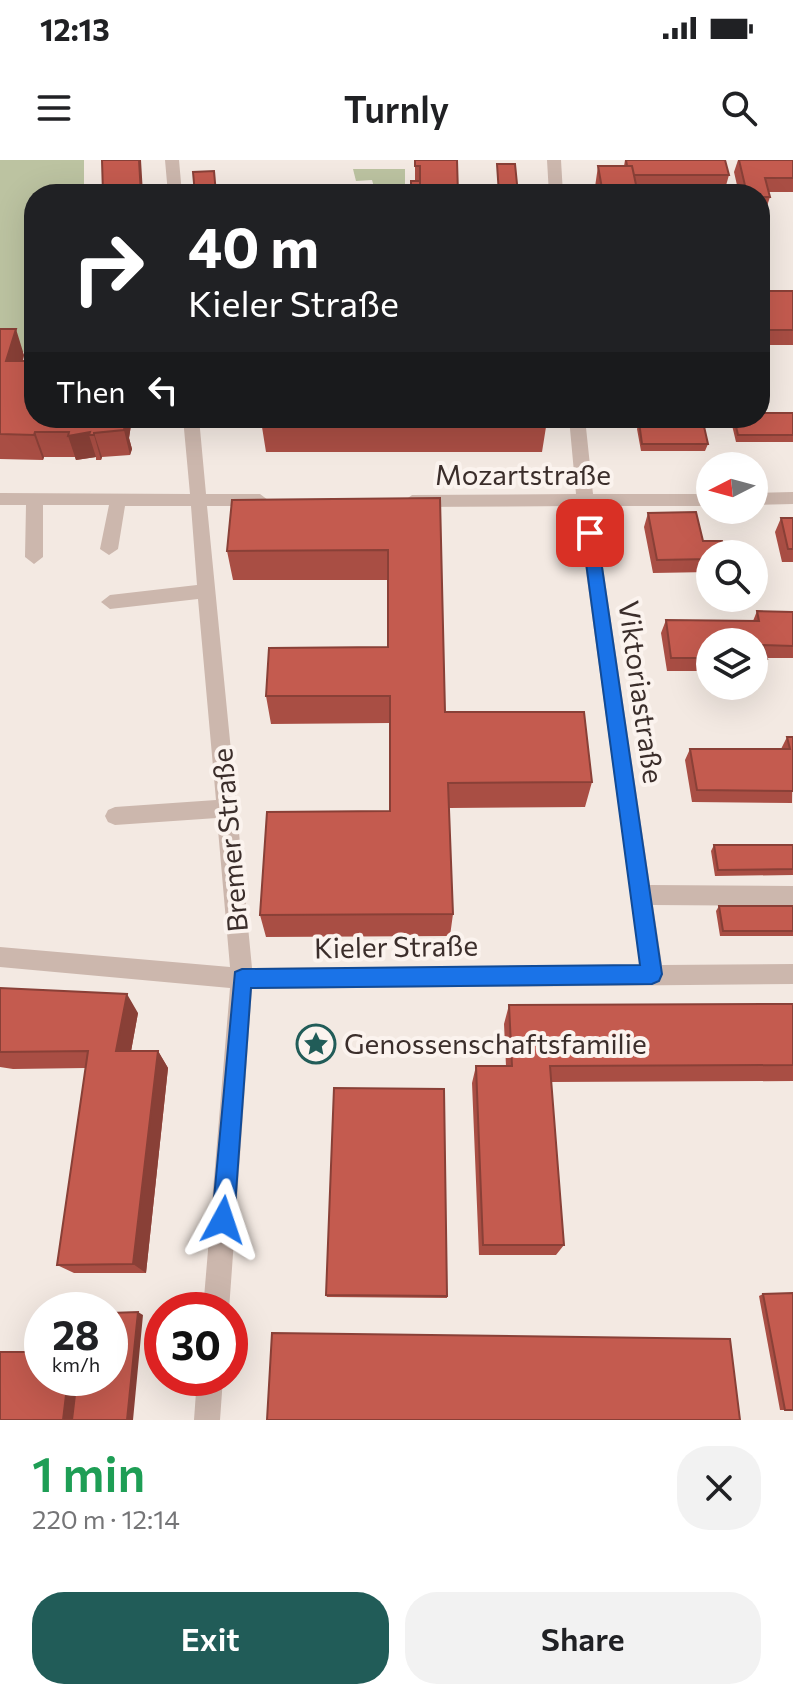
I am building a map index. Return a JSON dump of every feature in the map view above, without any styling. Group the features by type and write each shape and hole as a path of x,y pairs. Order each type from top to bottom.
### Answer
{"street":[{"path":"172,160 174,184"},
{"path":"554,160 555,184"},
{"name":"Bremer Straße","path":"192,428 229,808 242,979 217,1292"},
{"name":"Viktoriastraße","path":"578,428 585,502 652,974"},
{"path":"768,499 793,498"},
{"path":"0,499 275,500"},
{"path":"34,557 35,500"},
{"path":"109,549 118,500"},
{"name":"Mozartstraße","path":"399,501 696,500"},
{"path":"110,602 207,591"},
{"path":"115,816 229,808"},
{"path":"641,895 793,896"},
{"name":"Kieler Straße","path":"0,957 242,979 793,974"},
{"path":"207,1420 209,1396"}],"green space":[{"path":"0,160 84,160 84,184 24,184 24,352 0,352"},
{"path":"353,169 405,169 405,184 356,181"}],"building":[{"path":"102,160 139,160 140,184 103,184"},
{"path":"415,160 457,160 458,184 420,184 420,166 415,166"},
{"path":"626,160 725,160 729,175 634,175 632,166 627,166"},
{"path":"739,160 793,160 793,178 765,178 767,184 745,184"},
{"path":"497,164 515,164 517,184 498,184"},
{"path":"598,166 632,166 636,184 601,184"},
{"path":"214,171 215,184 194,184 193,172"},
{"path":"770,291 793,291 793,330 770,330"},
{"path":"0,329 16,329 6,361 24,361 24,428 124,428 94,435 89,435 90,432 68,436 69,432 0,434"},
{"path":"770,413 793,413 793,435 738,435 736,428 770,428"},
{"path":"640,428 704,428 708,444 642,444"},
{"path":"440,498 445,712 584,712 592,782 448,783 453,914 260,915 267,812 390,811 390,696 266,696 269,648 388,647 388,550 227,551 232,500"},
{"path":"696,512 696,524 699,524 703,540 696,540 696,559 657,560 648,513"},
{"path":"781,518 793,518 793,549 788,549"},
{"path":"757,612 793,612 793,646 768,645 768,628 696,628 696,658 671,658 666,620 759,621"},
{"path":"787,737 793,737 793,791 697,790 690,749 790,749"},
{"path":"714,845 793,845 793,869 718,870"},
{"path":"719,906 793,906 793,931 723,931"},
{"path":"0,988 127,994 116,1051 158,1051 133,1264 57,1265 88,1051 0,1052"},
{"path":"793,1004 793,1065 550,1066 564,1245 483,1245 476,1066 512,1066 509,1005"},
{"path":"334,1088 444,1089 447,1296 326,1295"},
{"path":"793,1293 793,1410 785,1410 763,1294"},
{"path":"128,1312 138,1312 127,1420 72,1420 75,1396 128,1396"},
{"path":"272,1333 730,1339 740,1420 267,1420"},
{"path":"0,1352 24,1352 24,1396 66,1396 63,1420 0,1420"}],"place":[{"name":"Genossenschaftsfamilie","path":"316,1044"}],"route":[{"path":"223,1220 242,979 652,974 590,533"}]}
